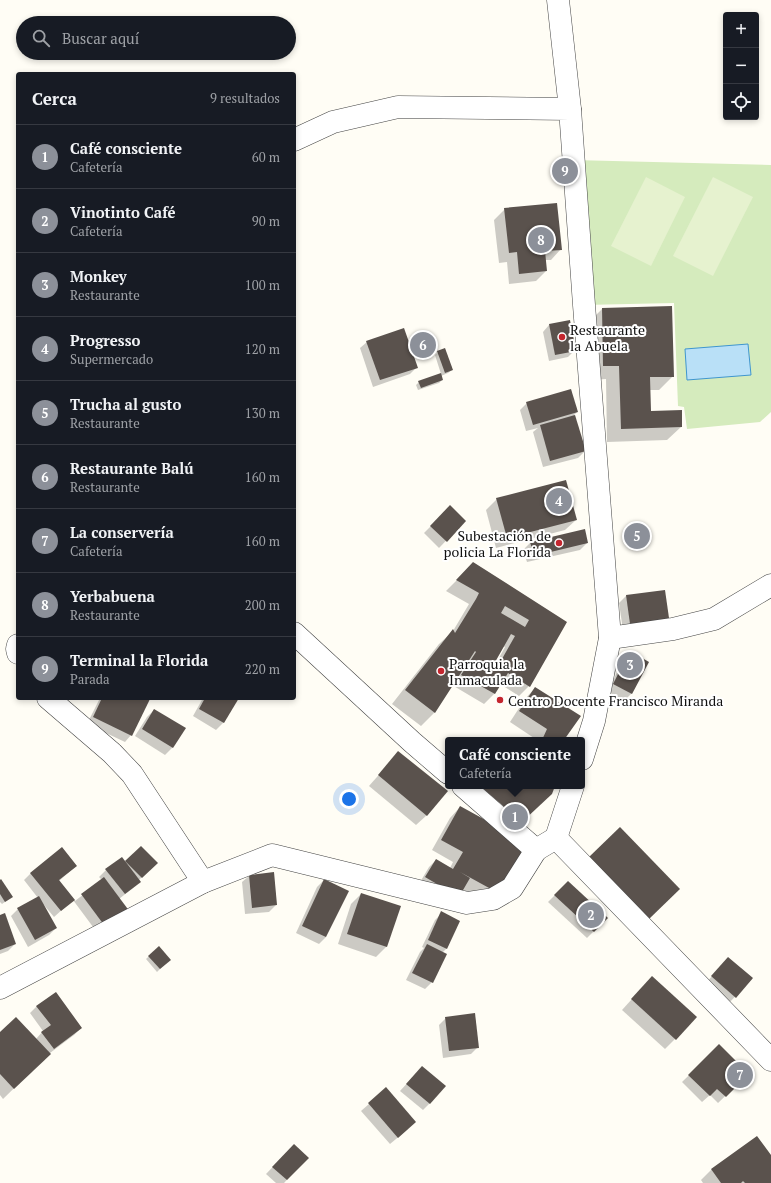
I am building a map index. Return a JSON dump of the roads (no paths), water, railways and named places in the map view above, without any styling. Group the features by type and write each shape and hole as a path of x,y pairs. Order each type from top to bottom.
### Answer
{"street":[{"path":"558,0 570,109 610,638 594,721 585,749"},
{"path":"296,139 333,122 398,107 570,109"},
{"path":"610,638 673,629 714,619 771,586"},
{"path":"296,635 445,770"},
{"path":"50,700 112,753 132,774 203,882"},
{"path":"466,789 536,850"},
{"path":"0,988 203,882 272,855 467,903 493,899 512,888 536,850 556,838 572,789"},
{"path":"556,838 771,1060"}],"water":[{"path":"748,344 751,375 687,380 685,349"}],"place":[{"name":"Terminal la Florida","path":"565,171"},
{"name":"Yerbabuena","path":"541,240"},
{"name":"Restaurante la Abuela","path":"562,337"},
{"name":"Restaurante Balú","path":"423,345"},
{"name":"Progresso","path":"559,501"},
{"name":"Trucha al gusto","path":"637,536"},
{"name":"Subestación de policia La Florida","path":"559,543"},
{"name":"Monkey","path":"630,665"},
{"name":"Parroquia la Inmaculada","path":"441,671"},
{"name":"Centro Docente Francisco Miranda","path":"500,700"},
{"name":"Café consciente","path":"515,817"},
{"name":"Vinotinto Café","path":"591,915"},
{"name":"La conservería","path":"740,1075"}]}
